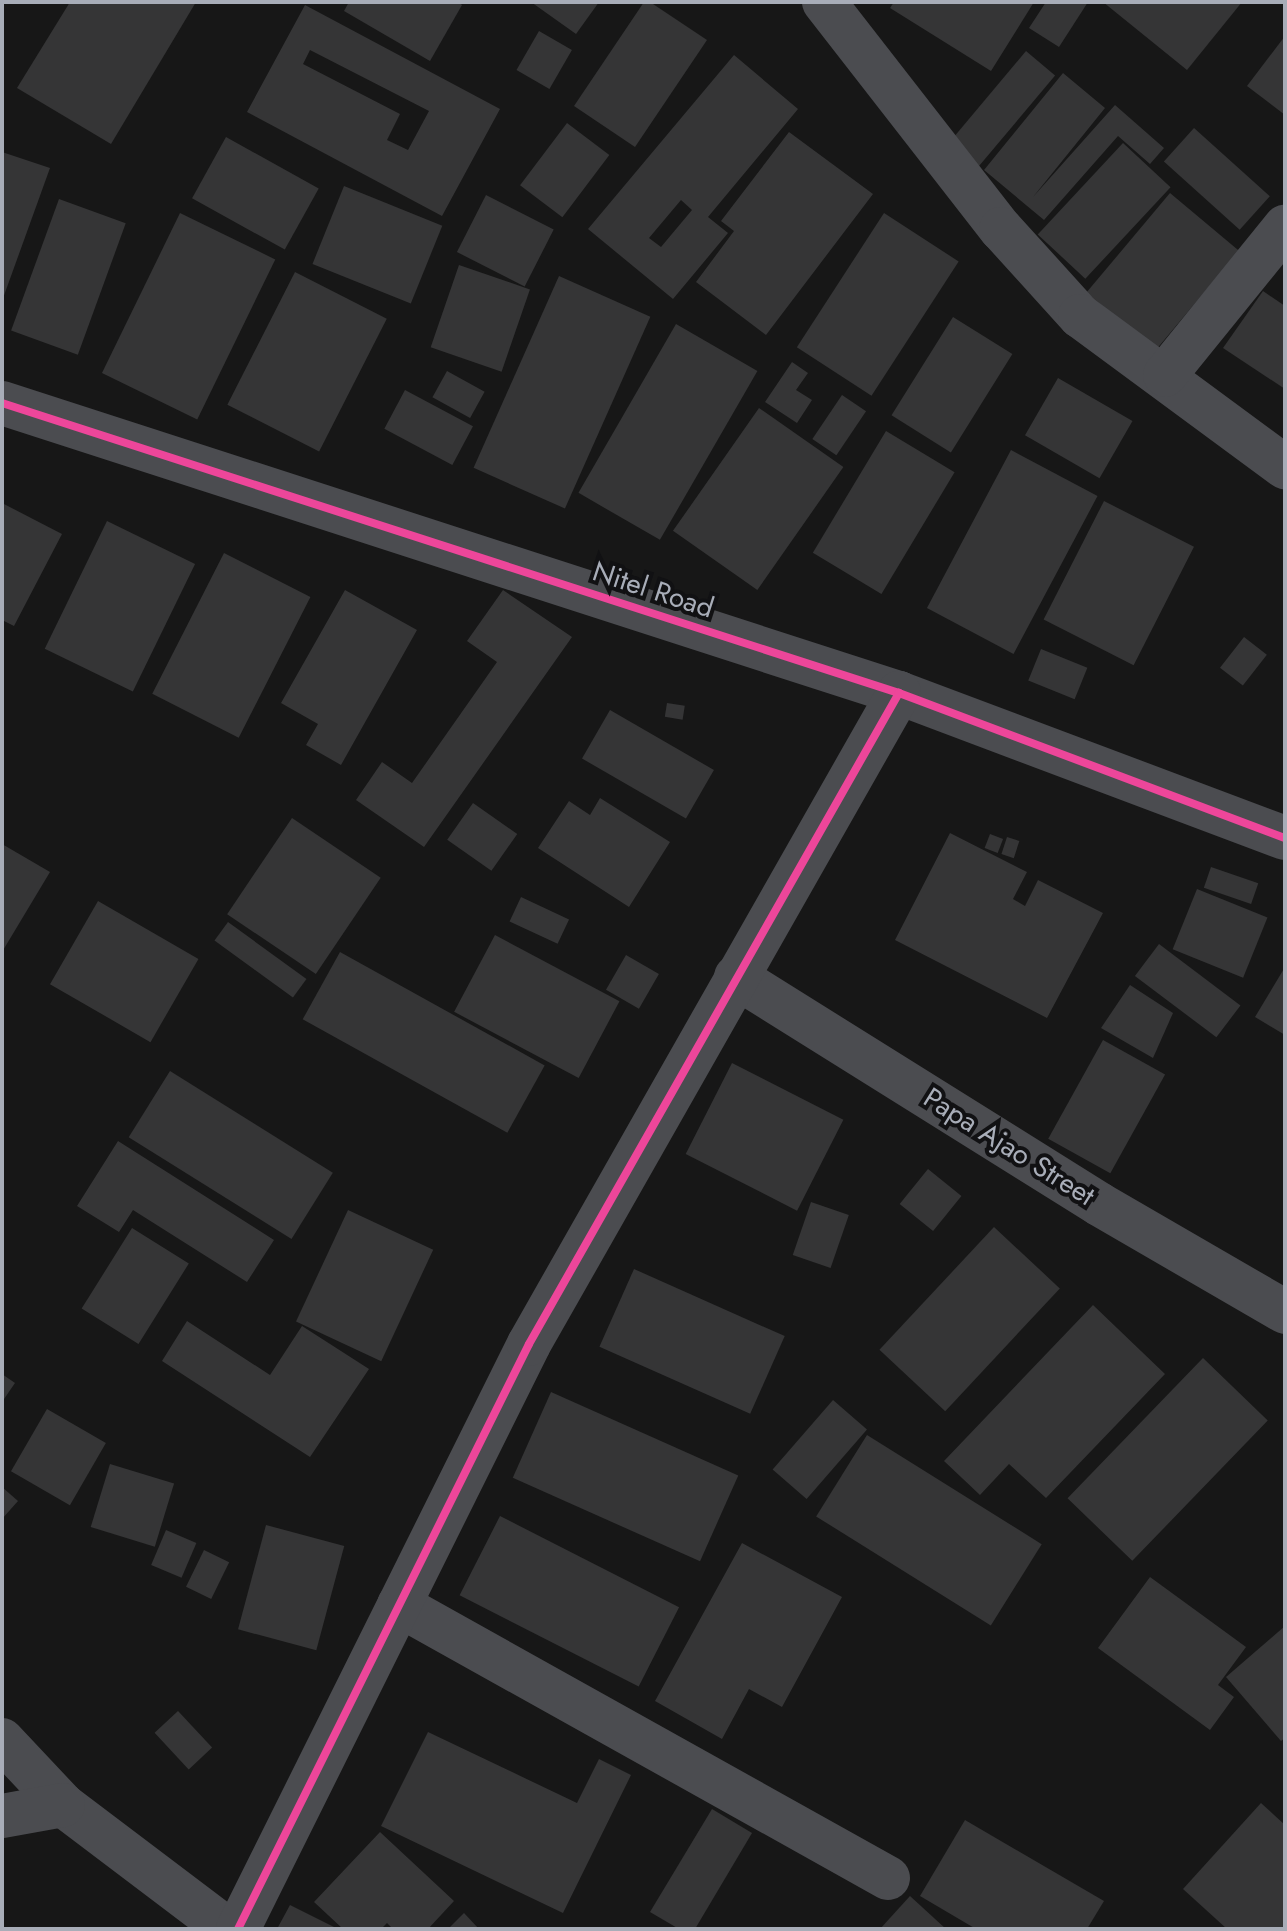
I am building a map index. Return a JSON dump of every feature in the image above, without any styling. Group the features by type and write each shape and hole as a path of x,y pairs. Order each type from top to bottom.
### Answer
{"street":[{"path":"824,2 1001,229 1080,316 1165,375 1285,467"},
{"path":"1165,375 1285,227"},
{"name":"Nitel Road","path":"2,403 899,693 1285,838"},
{"path":"238,1929 529,1344 899,693"},
{"name":"Papa Ajao Street","path":"736,977 1099,1204 1285,1312"},
{"path":"399,1605 888,1878"},
{"path":"2,1740 63,1805 227,1929"},
{"path":"2,1816 63,1805"}],"building":[{"path":"70,2 196,2 111,144 17,88"},
{"path":"349,2 458,2 462,5 430,61 344,11"},
{"path":"531,2 599,2 576,34"},
{"path":"644,2 650,2 707,40 635,147 574,106"},
{"path":"894,2 1034,2 991,71 890,8"},
{"path":"1046,2 1088,2 1059,47 1029,28"},
{"path":"1103,2 1242,2 1187,70"},
{"path":"305,5 500,109 442,216 247,112","holes":["310,50 429,111 408,150 387,140 400,114 303,64"]},
{"path":"539,31 572,50 549,89 516,70"},
{"path":"1285,36 1285,115 1247,86"},
{"path":"1026,51 1055,75 977,168 948,144"},
{"path":"734,55 798,109 708,217 728,233 673,299 588,229","holes":["681,200 692,210 661,247 649,238"]},
{"path":"1063,73 1105,108 1033,197 1115,105 1164,148 1150,164 1118,136 1044,220 984,170"},
{"path":"567,123 609,155 562,217 520,185"},
{"path":"1194,128 1270,196 1240,230 1164,161"},
{"path":"789,132 873,194 766,335 696,282 734,231 721,221"},
{"path":"226,137 319,188 285,250 192,198"},
{"path":"1123,143 1171,187 1085,279 1038,234"},
{"path":"2,152 50,168 2,301"},
{"path":"344,186 442,226 411,304 313,264"},
{"path":"1170,193 1239,251 1155,350 1086,293"},
{"path":"486,195 554,230 525,287 457,252"},
{"path":"59,199 126,223 78,355 11,331"},
{"path":"180,213 275,259 197,419 102,373"},
{"path":"884,213 959,261 871,396 797,347"},
{"path":"459,265 530,289 502,372 431,347"},
{"path":"295,272 387,319 319,452 227,405"},
{"path":"559,276 650,317 565,509 474,468"},
{"path":"1263,291 1285,306 1285,389 1223,348"},
{"path":"953,317 1012,354 951,452 892,415"},
{"path":"676,324 757,371 660,540 578,493"},
{"path":"792,362 808,373 796,390 812,400 797,423 765,402"},
{"path":"447,371 485,392 470,418 432,397"},
{"path":"1058,378 1132,421 1099,478 1025,435"},
{"path":"405,390 473,426 452,465 384,429"},
{"path":"842,395 866,411 836,455 812,439"},
{"path":"759,408 843,467 757,590 673,531"},
{"path":"886,431 955,472 881,594 813,553"},
{"path":"1011,450 1098,496 1013,654 927,608"},
{"path":"1104,501 1194,547 1134,665 1044,620"},
{"path":"2,503 62,534 14,626 2,620"},
{"path":"107,521 195,564 133,692 45,649"},
{"path":"224,553 310,597 239,738 152,694"},
{"path":"345,590 417,630 341,765 306,745 318,724 281,703"},
{"path":"503,590 572,637 424,847 356,800 382,762 412,783 497,662 467,641"},
{"path":"1244,637 1267,655 1243,686 1220,668"},
{"path":"1041,649 1087,668 1075,699 1028,681"},
{"path":"667,703 685,706 683,720 665,717"},
{"path":"610,710 714,770 686,818 582,758"},
{"path":"600,798 670,842 629,907 538,848 569,801 590,815"},
{"path":"473,803 517,834 491,871 447,840"},
{"path":"292,818 381,878 316,974 227,914"},
{"path":"950,833 1027,872 1013,899 1025,906 1038,880 1103,913 1047,1018 895,940"},
{"path":"990,834 1003,839 998,853 985,848"},
{"path":"1007,837 1019,841 1014,858 1001,854"},
{"path":"2,844 50,872 2,952"},
{"path":"1211,867 1258,883 1251,904 1204,888"},
{"path":"1197,889 1267,917 1243,978 1173,949"},
{"path":"521,897 569,919 558,944 510,921"},
{"path":"98,901 198,959 150,1042 50,984"},
{"path":"228,922 306,979 293,998 214,941"},
{"path":"495,935 619,1001 579,1078 454,1012"},
{"path":"1159,944 1240,1005 1216,1037 1135,976"},
{"path":"340,952 545,1065 507,1133 303,1019"},
{"path":"626,955 659,974 639,1009 606,990"},
{"path":"1285,967 1285,1035 1255,1017"},
{"path":"1130,985 1173,1013 1153,1058 1101,1028"},
{"path":"1103,1040 1165,1074 1110,1173 1048,1139"},
{"path":"732,1063 843,1120 797,1211 686,1154"},
{"path":"170,1071 333,1173 291,1239 129,1137"},
{"path":"118,1141 274,1240 247,1282 133,1210 119,1232 77,1206"},
{"path":"928,1169 961,1196 933,1231 900,1204"},
{"path":"811,1202 849,1215 831,1268 793,1255"},
{"path":"348,1210 433,1250 381,1361 296,1321"},
{"path":"994,1227 1060,1288 945,1411 879,1350"},
{"path":"132,1228 189,1264 138,1344 82,1309"},
{"path":"634,1269 785,1336 750,1414 599,1347"},
{"path":"1093,1305 1165,1374 1046,1498 1009,1464 980,1495 944,1461"},
{"path":"187,1321 270,1375 302,1326 369,1369 310,1457 162,1361"},
{"path":"1203,1358 1268,1421 1132,1561 1068,1498"},
{"path":"2,1374 15,1383 2,1402"},
{"path":"551,1392 738,1475 700,1561 513,1478"},
{"path":"833,1400 867,1430 807,1499 773,1469"},
{"path":"47,1409 106,1443 70,1505 11,1471"},
{"path":"867,1435 1042,1544 991,1626 816,1516"},
{"path":"110,1464 174,1484 155,1547 91,1527"},
{"path":"2,1487 18,1501 2,1519"},
{"path":"500,1516 679,1607 639,1687 460,1595"},
{"path":"266,1525 344,1546 316,1650 238,1629"},
{"path":"166,1530 196,1543 182,1578 151,1565"},
{"path":"742,1543 842,1597 782,1707 749,1689 722,1739 655,1701"},
{"path":"204,1550 229,1562 211,1599 186,1587"},
{"path":"1150,1577 1246,1647 1218,1685 1234,1697 1210,1730 1098,1648"},
{"path":"1285,1626 1285,1738 1281,1741 1226,1677"},
{"path":"178,1711 212,1748 189,1769 155,1733"},
{"path":"428,1732 577,1803 599,1759 631,1775 563,1913 381,1826"},
{"path":"1261,1803 1285,1825 1285,1929 1227,1929 1183,1889"},
{"path":"712,1809 752,1833 695,1929 679,1929 650,1912"},
{"path":"965,1820 1104,1901 1087,1929 976,1929 920,1896"},
{"path":"380,1832 454,1901 428,1929 393,1929 387,1923 381,1929 343,1929 314,1902"},
{"path":"910,1896 946,1929 880,1929"},
{"path":"290,1905 338,1929 277,1929"},
{"path":"464,1913 479,1929 448,1929"}],"cycle path":[{"path":"2,403 899,693 1285,838"},
{"path":"238,1929 529,1344 899,693"}]}
